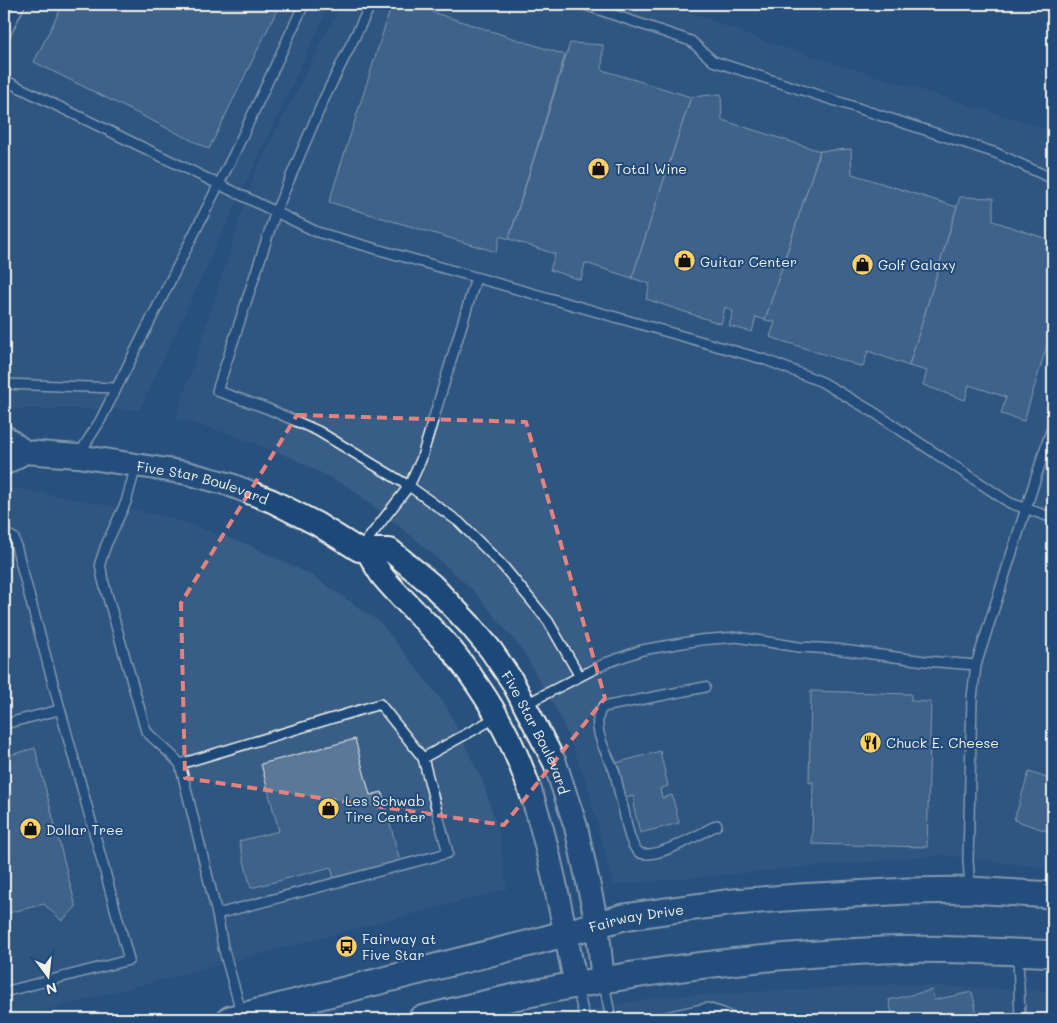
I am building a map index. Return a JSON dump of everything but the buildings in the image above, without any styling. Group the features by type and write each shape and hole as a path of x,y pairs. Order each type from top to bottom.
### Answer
{"main road":[{"name":"Fairway Drive","path":"236,1017 634,916 734,902 908,891 970,890 1053,894"},
{"path":"421,1019 535,992 732,961 885,950 1053,954"}],"street":[{"path":"4,436 25,452 4,464"},
{"name":"Five Star Boulevard","path":"25,452 78,456 136,464 186,473 228,484 318,524 364,551 382,576 451,649 497,716 512,744 538,812 556,885 576,985"},
{"name":"Five Star Boulevard","path":"364,551 390,550 432,585 491,650 512,681 555,764 576,827 597,924 603,981"}],"lane":[{"path":"4,37 20,4"},
{"path":"78,456 100,421 218,184 304,4"},
{"path":"371,4 324,99 276,211 217,391 266,408 318,430 408,486 459,522 503,566 548,621 579,675"},
{"path":"582,4 690,41 713,60 996,153 1053,180"},
{"path":"4,80 317,232 766,360 822,382 875,413 1010,502 1053,518"},
{"path":"364,551 408,486 421,460 476,278"},
{"path":"4,384 115,388"},
{"path":"970,890 968,860 972,698 976,665 1053,424"},
{"path":"136,464 126,502 106,545 100,563 103,580 146,731 157,743 170,752 180,764 217,914 236,1017"},
{"path":"4,533 14,538 59,710 75,760 129,960 4,992"},
{"path":"524,705 606,662 642,650 700,640 737,637 799,647 835,649 925,661 976,665"},
{"path":"705,687 603,706 598,715 598,728 601,743 614,770 630,837 639,853 646,854 673,848 717,826"},
{"path":"180,764 380,704 423,758 448,853 217,914"},
{"path":"4,724 59,710"},
{"path":"423,758 497,716"},
{"path":"1018,952 1020,1019"},
{"path":"603,981 611,1019"},
{"path":"576,985 585,1019"},
{"path":"656,1019 707,1008 734,1019"}],"highlighted area":[{"path":"297,415 526,422 605,698 504,825 185,778 181,603"}],"shaded area":[{"path":"4,4 330,4 140,409 4,409"},
{"path":"341,4 670,4 760,40 1053,131 1053,869 943,855 613,885 587,783 560,717 523,651 473,590 414,538 350,488 290,457 230,434 176,418 255,172"},
{"path":"4,486 165,516 249,545 312,575 380,622 446,706 483,782 500,836 507,889 13,1019 4,1019"},
{"path":"897,984 1053,992 1053,1019 544,1019 659,997"}],"place":[{"name":"Total Wine","path":"599,168"},
{"name":"Guitar Center","path":"684,261"},
{"name":"Golf Galaxy","path":"862,264"},
{"name":"Chuck E. Cheese","path":"870,742"},
{"name":"Les Schwab Tire Center","path":"329,808"},
{"name":"Dollar Tree","path":"30,829"},
{"name":"Fairway at Five Star","path":"346,946"}]}
